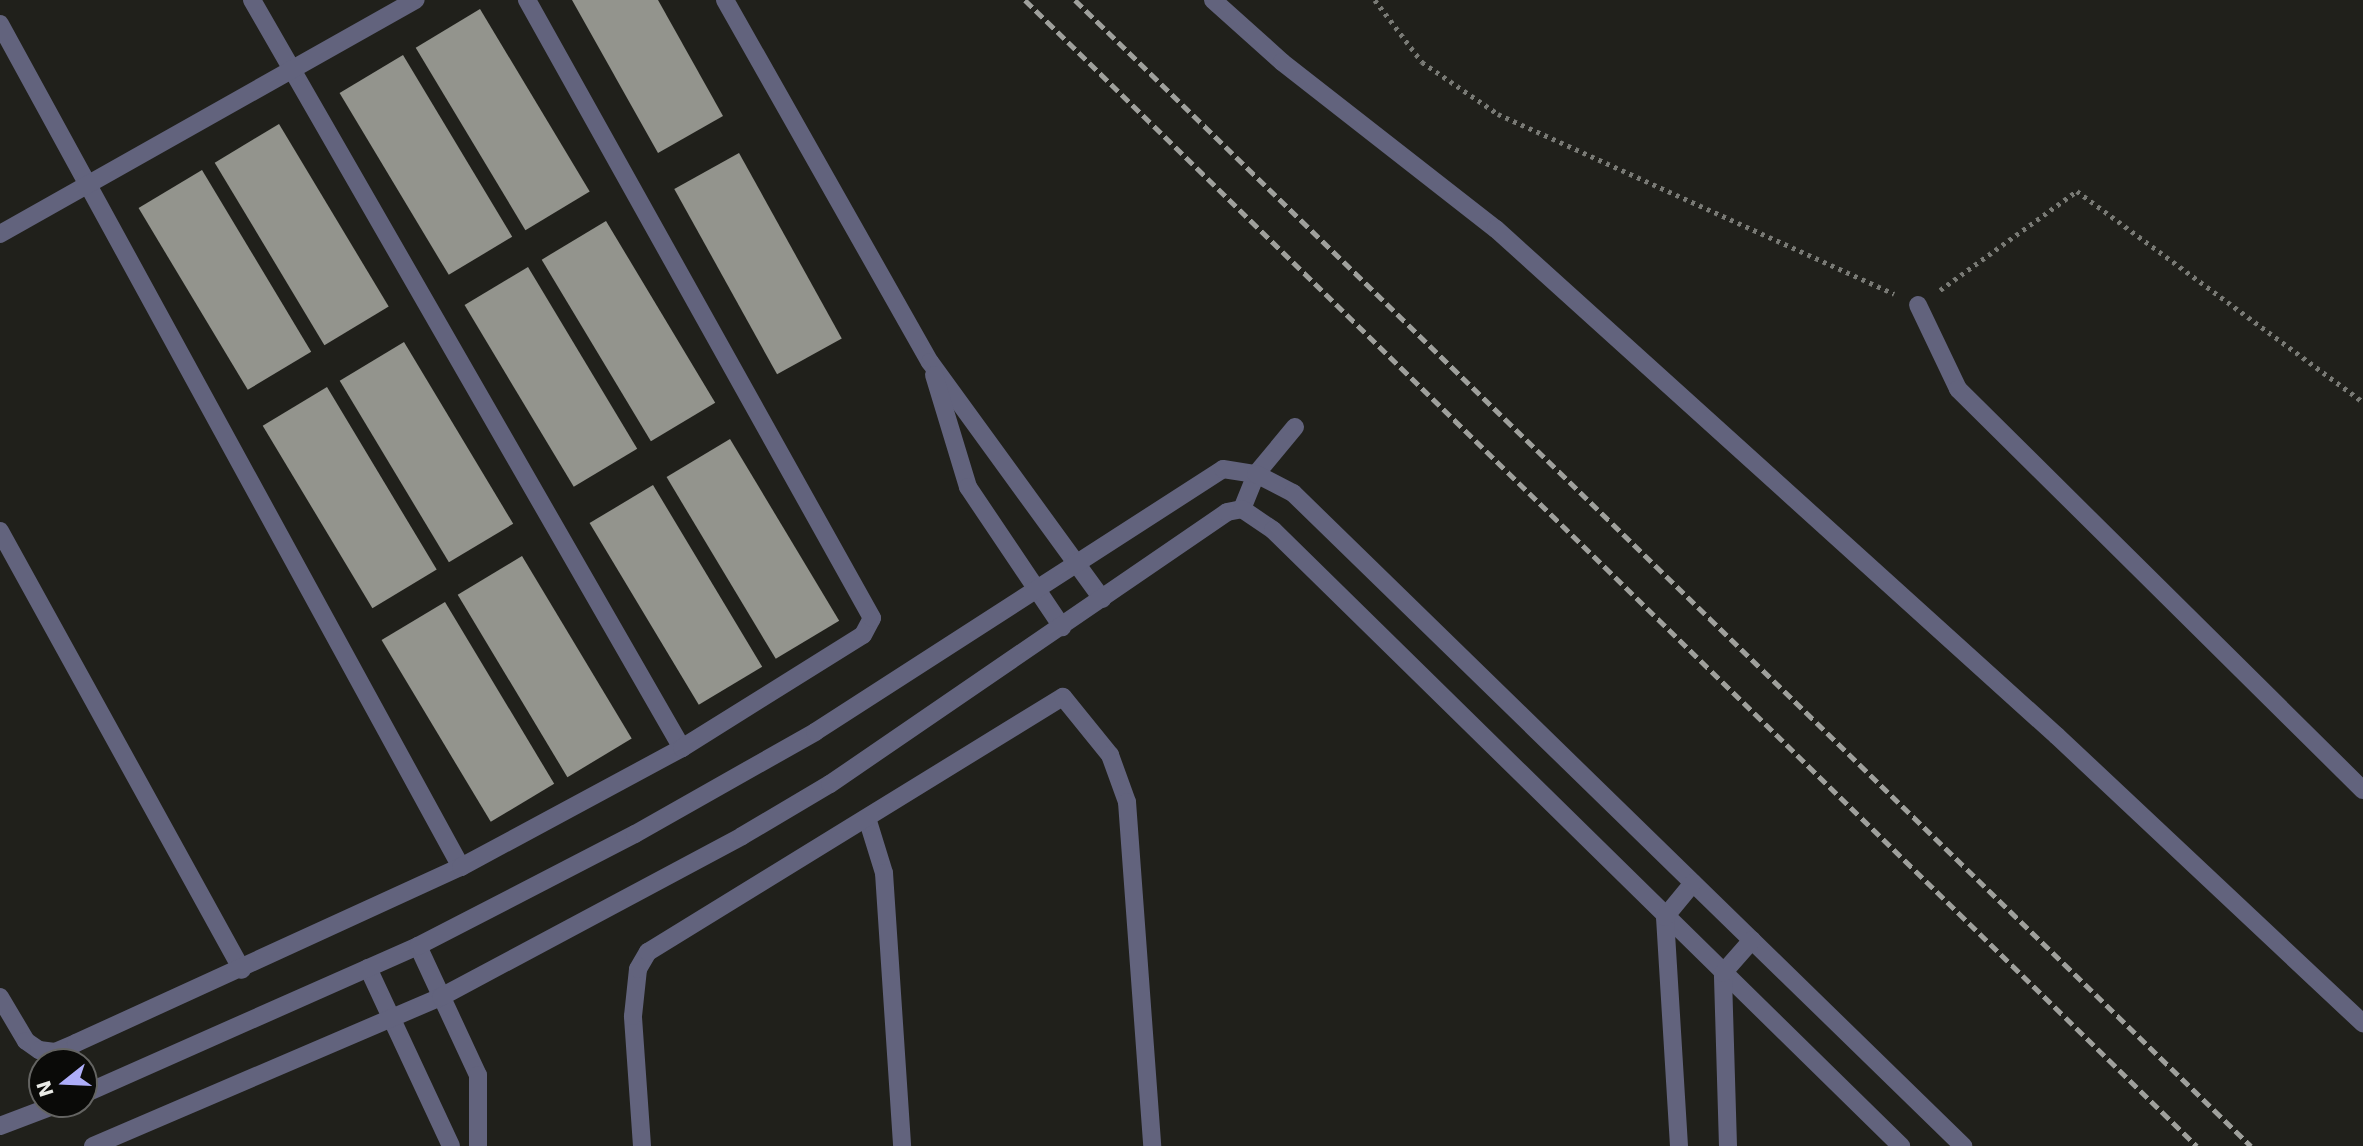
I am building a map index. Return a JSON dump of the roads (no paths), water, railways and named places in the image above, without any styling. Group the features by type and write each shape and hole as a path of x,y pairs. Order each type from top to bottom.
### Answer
{"street":[{"path":"252,0 682,748"},
{"path":"0,234 416,0"},
{"path":"0,997 26,1041 55,1052 242,970 461,867 682,748 863,635 872,618 527,0"},
{"path":"725,0 930,362 1077,559 1102,599"},
{"path":"1213,0 1282,62 1496,229 2057,736 2363,1023"},
{"path":"0,24 461,867"},
{"path":"1919,305 1958,389 2363,790"},
{"path":"930,362 968,487 1062,627"},
{"path":"1241,509 1256,474 1296,427"},
{"path":"98,1088 418,946 635,834 815,732 1035,586 1223,469 1256,474 1293,493 1964,1146"},
{"path":"93,1146 441,997 819,790 1062,627 1227,512 1241,509 1273,530 1901,1146"},
{"path":"0,531 242,970"},
{"path":"642,1146 633,1016 638,969 648,952 1063,697 1110,755 1127,802 1152,1146"},
{"path":"867,818 884,873 902,1146"},
{"path":"1679,1146 1665,917 1693,883"},
{"path":"1728,1146 1723,973 1752,940"},
{"path":"418,946 478,1074 478,1146"},
{"path":"368,968 450,1146"},
{"path":"0,1126 28,1115"}],"railway":[{"path":"1025,0 2197,1146"},
{"path":"1075,0 2251,1146"}]}
